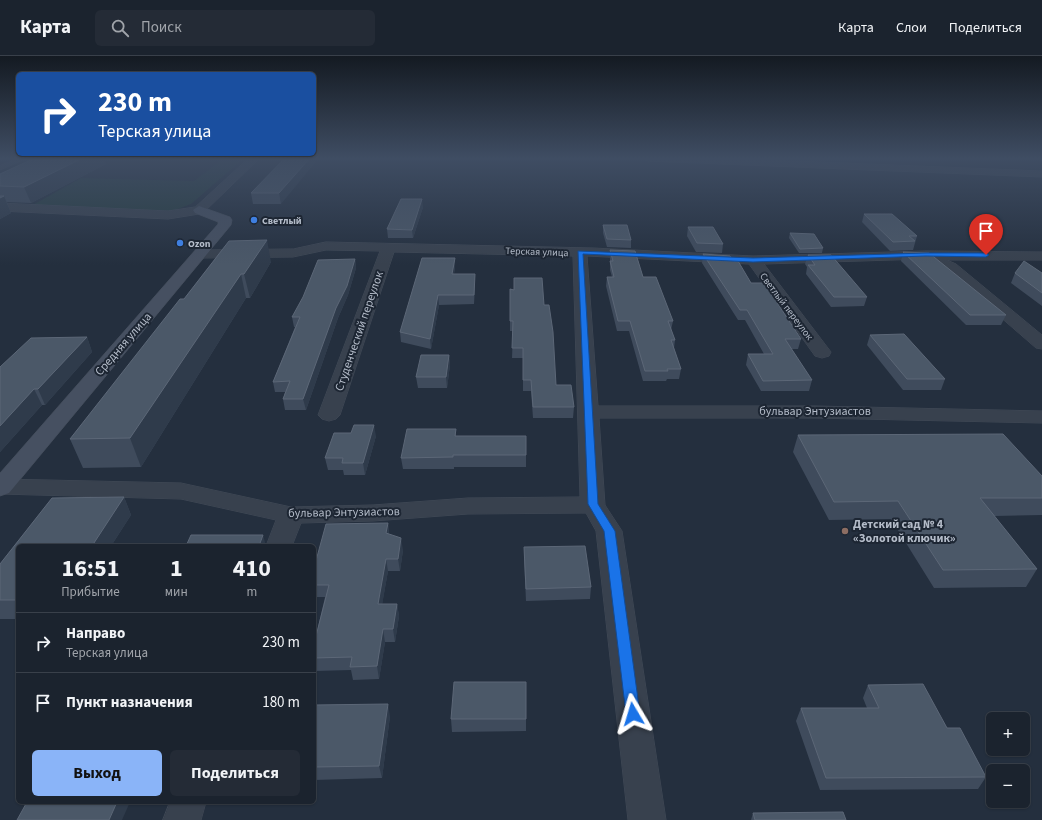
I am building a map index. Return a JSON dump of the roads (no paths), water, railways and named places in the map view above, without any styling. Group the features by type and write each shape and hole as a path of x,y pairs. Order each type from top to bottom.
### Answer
{"street":[{"path":"0,207 168,215 199,210 217,194"},
{"name":"Средняя улица","path":"0,488 224,225 225,220 217,215 204,213 199,210"},
{"name":"Терская улица","path":"200,254 293,253 326,246 389,246 580,252 753,260 926,255 1042,256"},
{"name":"Студенческий переулок","path":"329,416 389,246"},
{"path":"580,252 593,504 609,531 647,820"},
{"path":"926,255 951,267 1042,344"},
{"name":"Светлый переулок","path":"753,260 822,352"},
{"name":"бульвар Энтузиастов","path":"588,412 880,411 1042,417"},
{"name":"бульвар Энтузиастов","path":"0,488 181,491 290,515 373,513 468,506 593,504"},
{"path":"280,544 290,515"},
{"path":"182,820 187,804"}],"place":[{"name":"Светлый","path":"254,220"},
{"name":"Ozon","path":"180,243"},
{"name":"Детский сад № 4 «Золотой ключик»","path":"845,531"}]}
